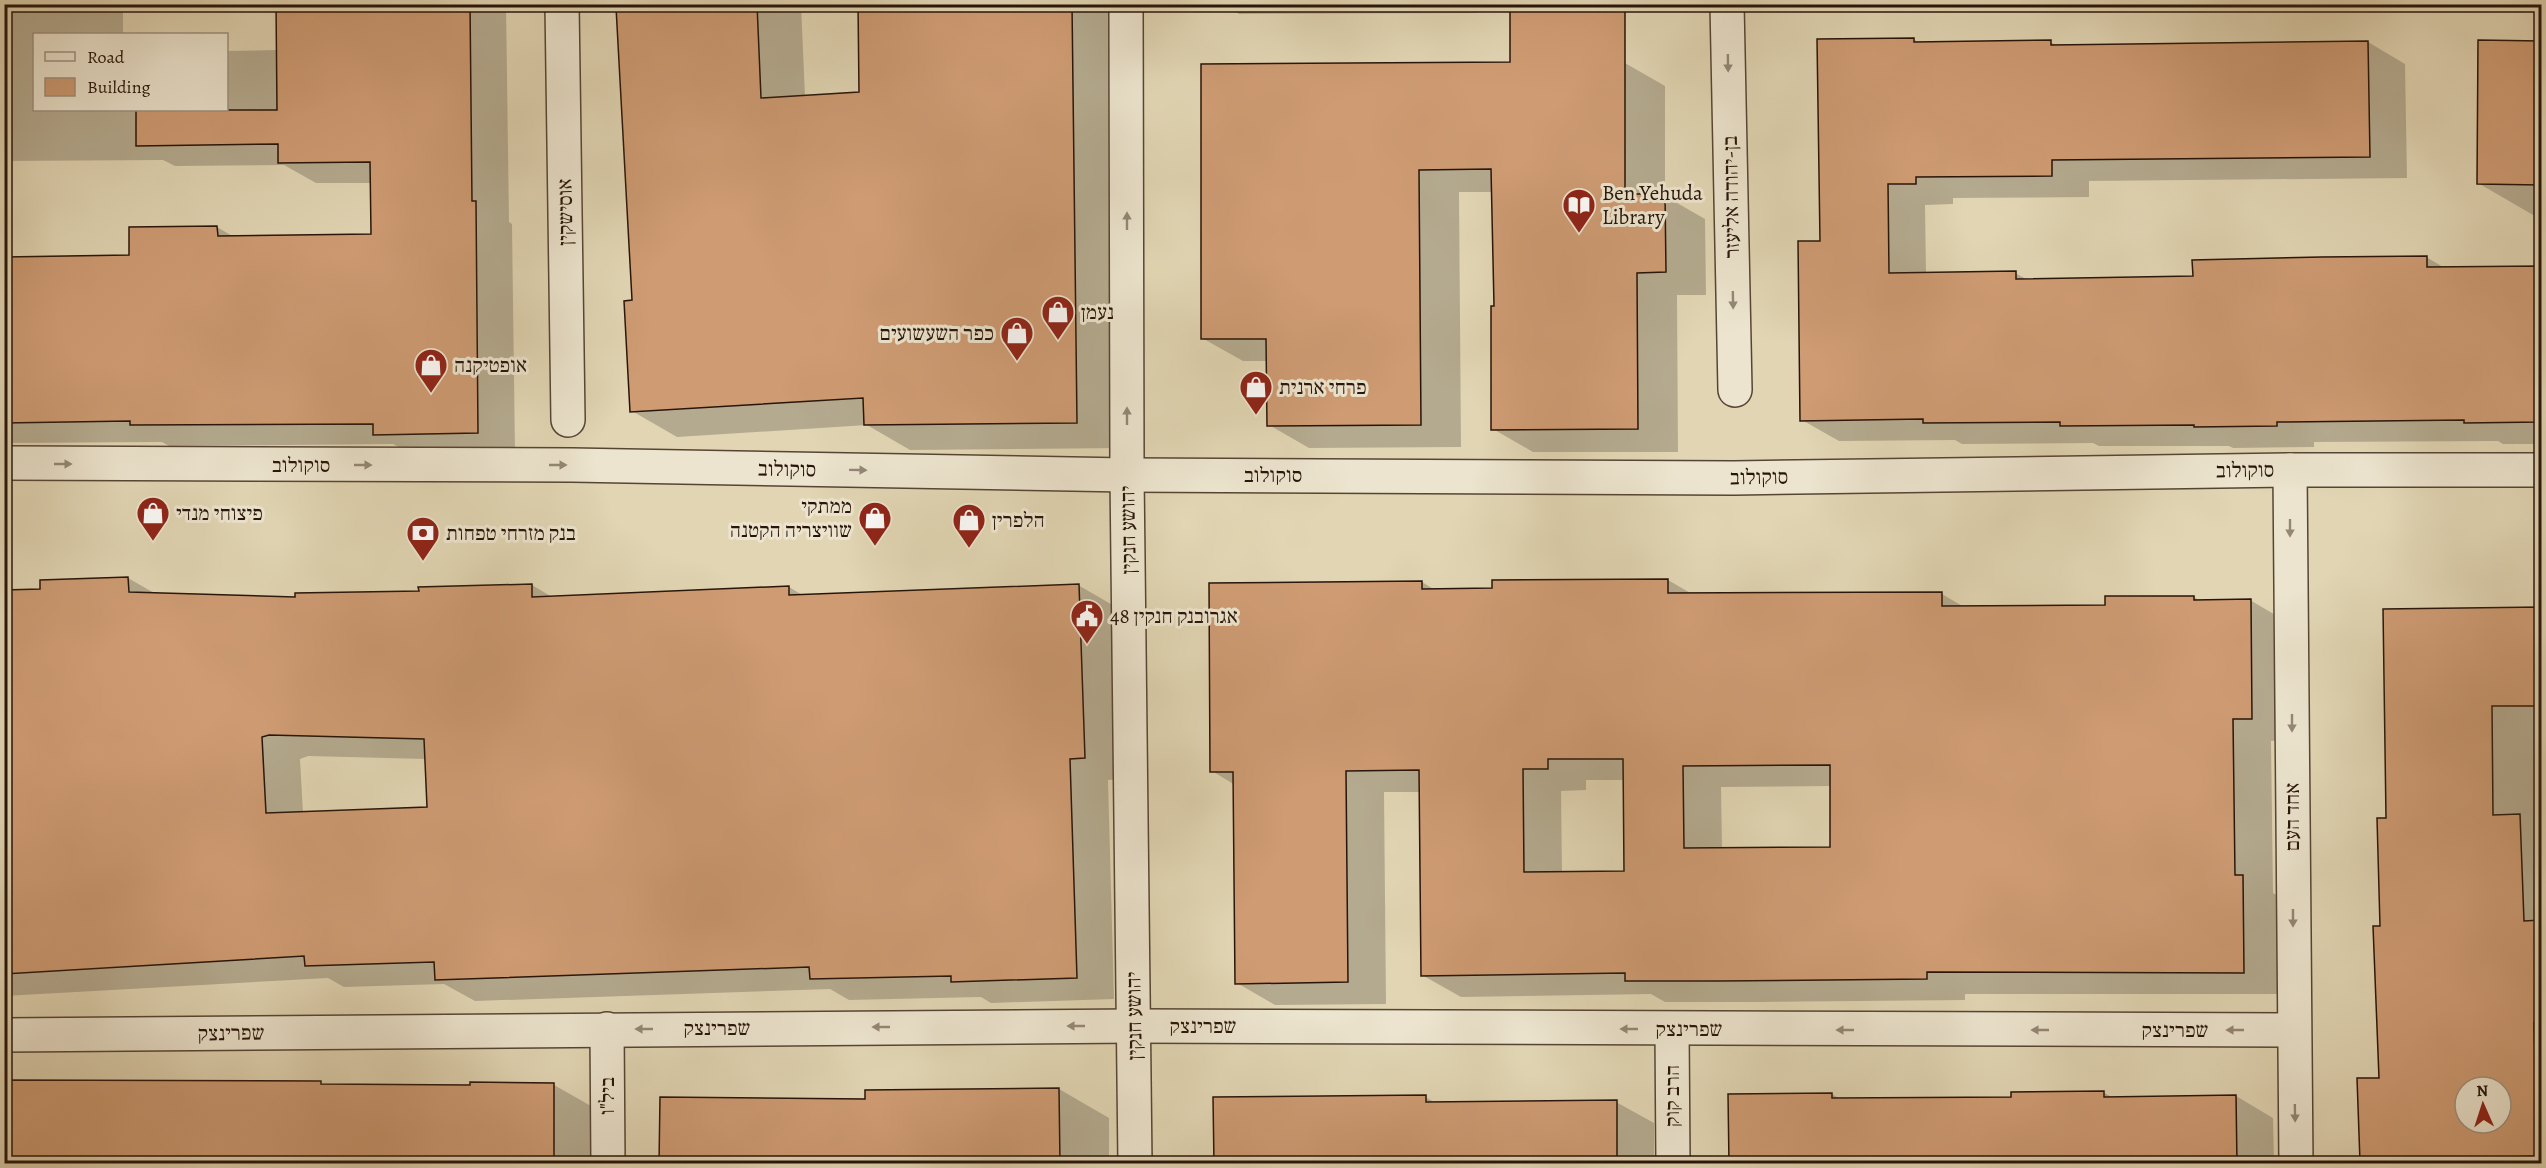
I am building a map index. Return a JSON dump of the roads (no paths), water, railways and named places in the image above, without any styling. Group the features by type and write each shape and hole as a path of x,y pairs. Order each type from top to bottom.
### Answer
{"street":[{"name":"אוסישקין","path":"562,4 568,420"},
{"name":"יהושע חנקין","path":"1126,4 1127,475 1135,1164"},
{"name":"בן-יהודה אליעזר","path":"1727,4 1735,390"},
{"name":"סוקולוב","path":"4,464 572,465 1127,475 1734,478 2290,470 2541,470"},
{"name":"אחד העם","path":"2290,470 2296,1164"},
{"name":"שפרינצק","path":"4,1035 1134,1026 2294,1030"},
{"name":"ביל\"ו","path":"607,1029 608,1164"},
{"name":"הרב קוק","path":"1672,1029 1673,1164"}],"place":[{"name":"Ben Yehuda Library","path":"1579,234"},
{"name":"נעמן","path":"1058,341"},
{"name":"כפר השעשועים","path":"1017,362"},
{"name":"אופטיקנה","path":"431,394"},
{"name":"פרחי ארנית","path":"1256,416"},
{"name":"פיצוחי מנדי","path":"153,542"},
{"name":"ממתקי שוויצריה הקטנה","path":"875,547"},
{"name":"הלפרין","path":"969,549"},
{"name":"בנק מזרחי טפחות","path":"423,562"},
{"name":"אגרובנק חנקין 48","path":"1087,645"}]}
